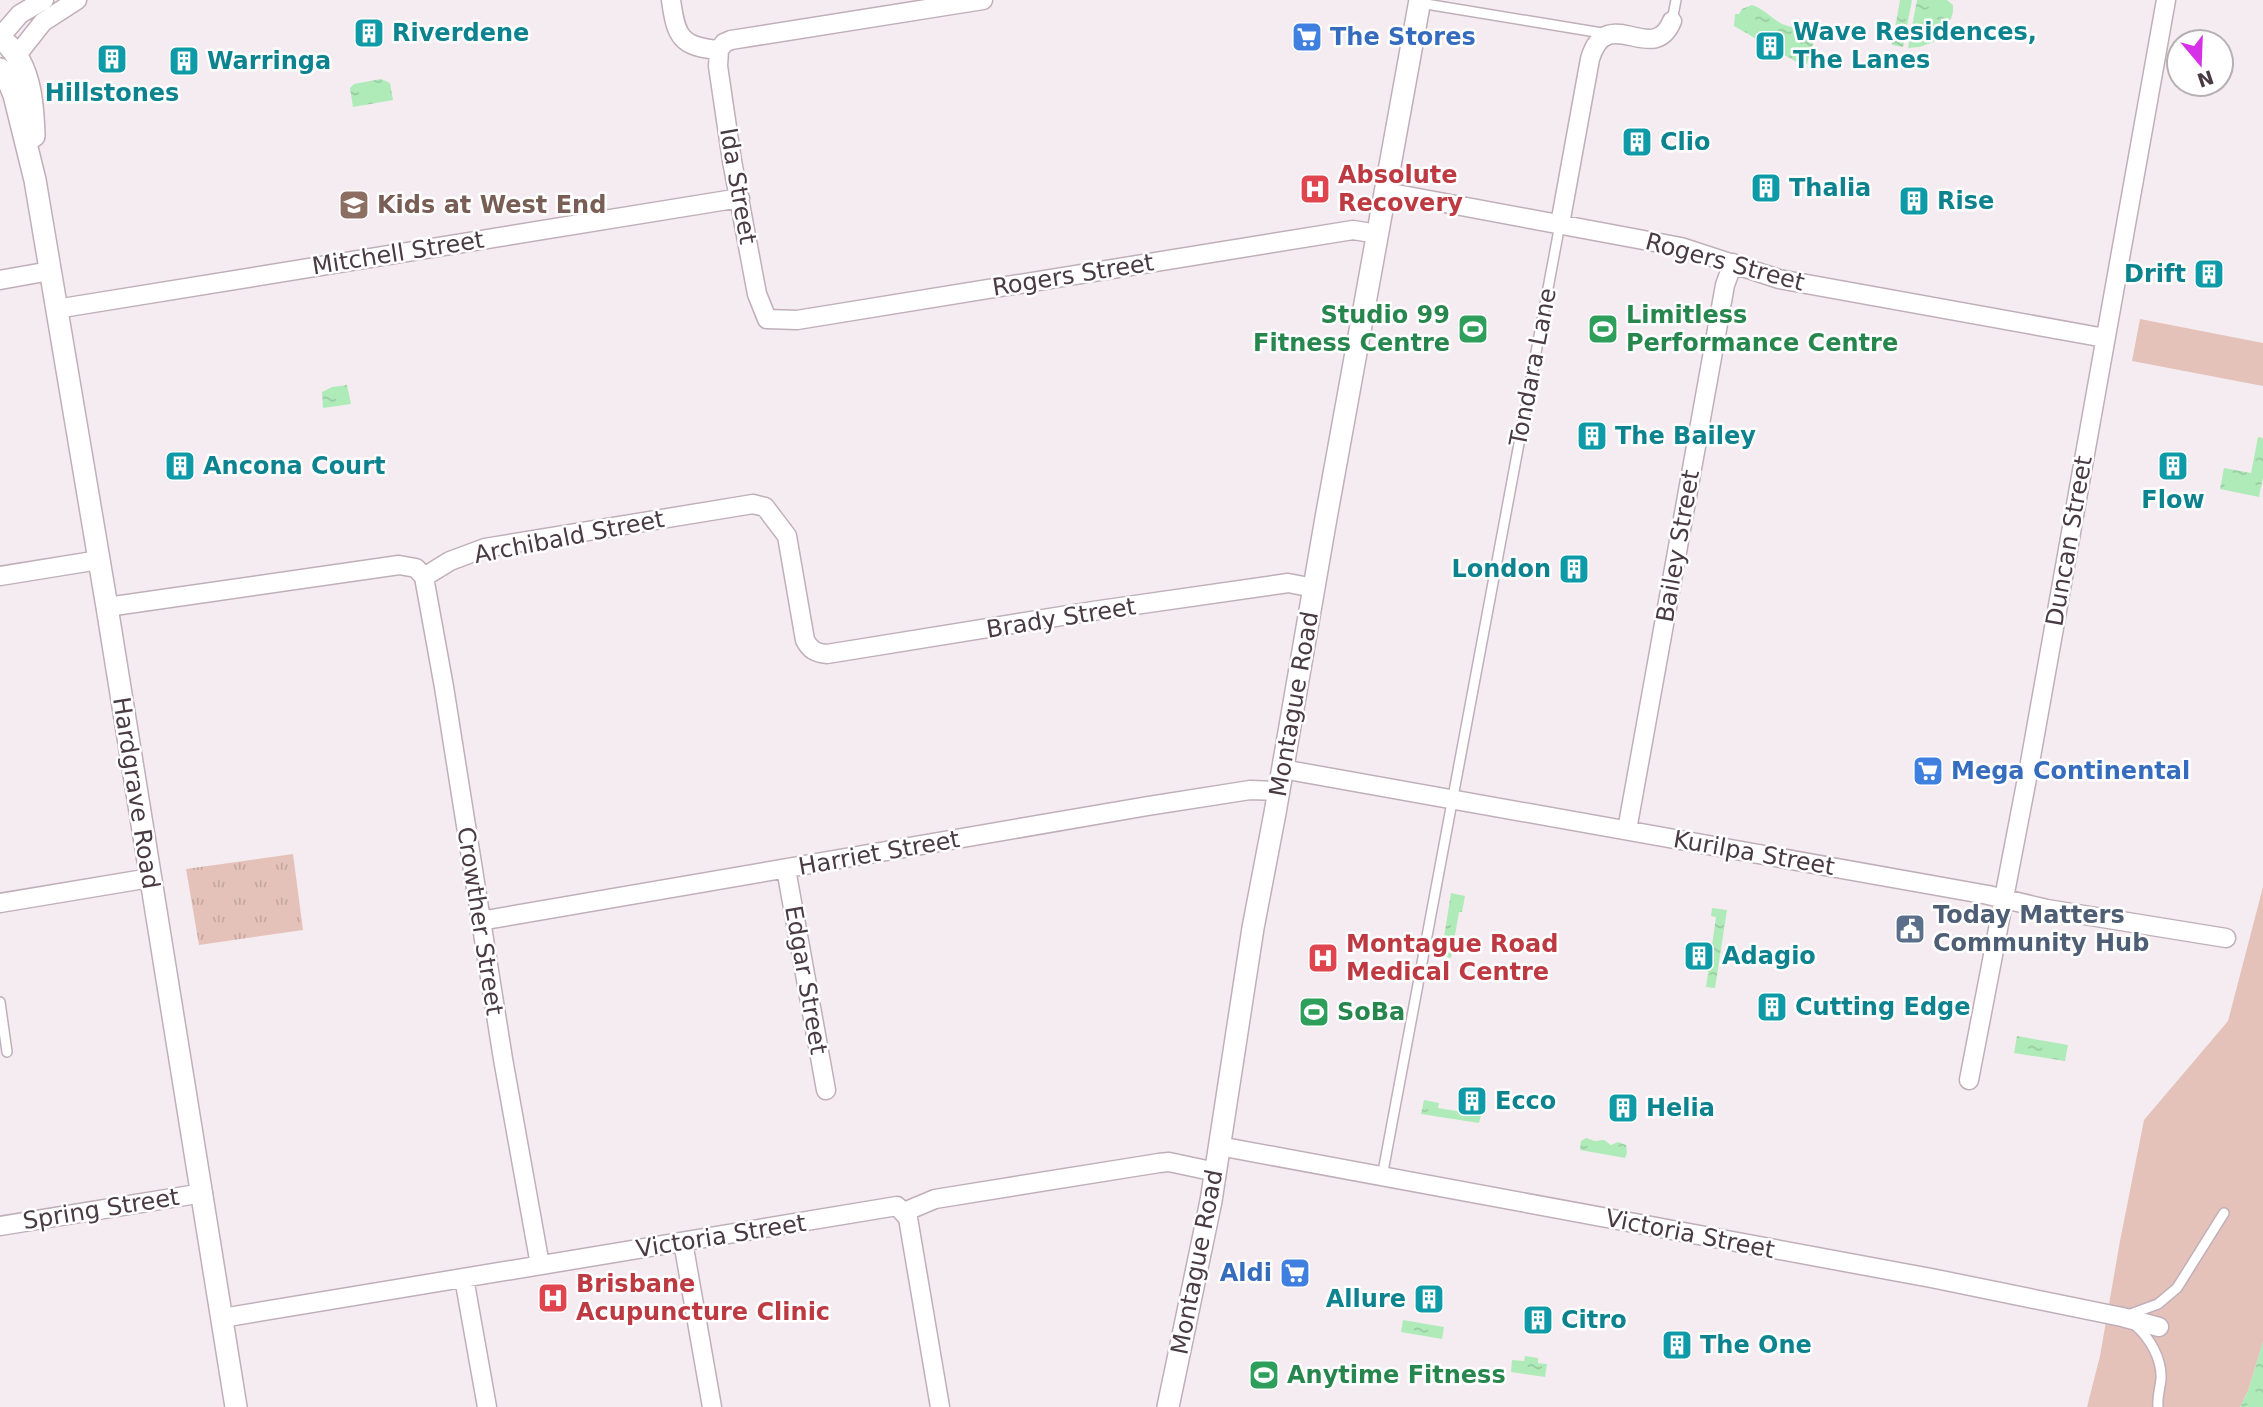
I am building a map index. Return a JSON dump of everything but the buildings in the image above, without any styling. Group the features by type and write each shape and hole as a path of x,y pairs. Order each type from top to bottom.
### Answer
{"street":[{"path":"4,51 20,14 44,0"},
{"path":"4,51 31,35 48,18 77,0"},
{"path":"671,0 674,25 681,37 696,47 719,50 723,43 731,40 983,0"},
{"name":"Duncan Street","path":"1969,1080 2029,768 2166,0"},
{"name":"Montague Road","path":"1168,1407 1216,1172 1252,928 1279,791 1420,2"},
{"path":"1608,34 1656,39 1667,32 1672,21"},
{"name":"Tondara Lane","path":"1560,224 1590,59 1598,41 1608,34"},
{"name":"Ida Street","path":"719,50 718,66 757,294 767,319"},
{"name":"Hardgrave Road","path":"4,51 26,76 32,110 36,180 50,271 236,1407"},
{"name":"Rogers Street","path":"1386,192 1681,247 1779,279 2105,338"},
{"name":"Mitchell Street","path":"57,309 740,198"},
{"name":"Rogers Street","path":"767,319 797,320 1353,230 1378,234"},
{"name":"Bailey Street","path":"1627,830 1725,285 1733,263"},
{"path":"0,280 50,271"},
{"name":"Archibald Street","path":"424,577 450,561 485,548 753,504 765,508 787,536 808,648"},
{"path":"0,576 99,560"},
{"path":"107,607 399,565 416,568 424,577"},
{"name":"Crowther Street","path":"424,577 540,1265"},
{"name":"Brady Street","path":"808,648 827,654 1289,583 1314,587"},
{"name":"Kurilpa Street","path":"1282,769 2185,933 2226,938"},
{"name":"Harriet Street","path":"480,921 1225,794 1250,790 1279,791"},
{"name":"Edgar Street","path":"786,869 826,1090"},
{"path":"0,903 150,878"},
{"name":"Victoria Street","path":"1219,1146 1876,1268 2122,1317 2159,1327"},
{"name":"Victoria Street","path":"222,1318 897,1206 904,1212 935,1199 1159,1163 1169,1162 1216,1172"},
{"name":"Spring Street","path":"0,1226 203,1193"},
{"path":"904,1212 908,1218 940,1407"},
{"path":"683,1242 712,1407"},
{"path":"464,1278 487,1407"}],"lane":[{"path":"1672,21 1676,0"},
{"path":"1420,2 1608,34"},
{"name":"Tondara Lane","path":"1382,1177 1560,224"},
{"path":"0,1002 7,1052"},
{"path":"2122,1317 2158,1304 2177,1288 2224,1213"},
{"path":"2122,1317 2147,1337 2155,1353 2161,1374 2158,1407"}],"green space":[{"path":"2140,319 2263,343 2263,386 2132,361"},
{"path":"293,854 303,930 199,945 186,869"},
{"path":"2263,887 2263,1342 2248,1391 2240,1407 2087,1407 2100,1356 2144,1120 2228,1021"}],"water":[{"path":"1900,0 1912,0 1903,47 1892,45"},
{"path":"1917,0 1947,0 1953,5 1952,15 1949,22 1935,34 1934,42 1908,48"},
{"path":"1752,5 1782,24 1810,33 1813,44 1807,64 1802,65 1734,26 1735,14"},
{"path":"381,79 390,83 393,100 353,107 350,88 354,84"},
{"path":"347,385 351,404 323,408 322,392 332,387"},
{"path":"2258,437 2263,438 2263,478 2259,497 2220,489 2224,468 2251,473"},
{"path":"1451,893 1465,896 1462,912 1459,912 1451,958 1441,956"},
{"path":"1712,908 1727,910 1715,988 1706,987 1716,917 1711,916"},
{"path":"2017,1036 2068,1045 2065,1061 2014,1053"},
{"path":"1424,1100 1439,1103 1438,1108 1481,1115 1479,1123 1421,1114"},
{"path":"1586,1138 1604,1140 1611,1145 1618,1142 1626,1145 1625,1158 1580,1150 1581,1141"},
{"path":"1403,1320 1444,1327 1442,1339 1401,1332"},
{"path":"2263,1342 2263,1407 2240,1407 2248,1391"},
{"path":"1525,1356 1538,1358 1538,1363 1547,1364 1545,1377 1511,1372 1512,1360 1524,1361"}],"place":[{"name":"Riverdene","path":"369,33"},
{"name":"The Stores","path":"1307,37"},
{"name":"Wave Residences, The Lanes","path":"1770,46"},
{"name":"Hillstones","path":"112,59"},
{"name":"Warringa","path":"184,61"},
{"name":"Clio","path":"1637,142"},
{"name":"Thalia","path":"1766,188"},
{"name":"Absolute Recovery","path":"1315,189"},
{"name":"Rise","path":"1914,201"},
{"name":"Kids at West End","path":"354,205"},
{"name":"Drift","path":"2209,274"},
{"name":"Studio 99 Fitness Centre","path":"1473,329"},
{"name":"Limitless Performance Centre","path":"1603,329"},
{"name":"The Bailey","path":"1592,436"},
{"name":"Ancona Court","path":"180,466"},
{"name":"Flow","path":"2173,466"},
{"name":"London","path":"1574,569"},
{"name":"Mega Continental","path":"1928,771"},
{"name":"Today Matters Community Hub","path":"1910,929"},
{"name":"Adagio","path":"1699,956"},
{"name":"Montague Road Medical Centre","path":"1323,958"},
{"name":"Cutting Edge","path":"1772,1007"},
{"name":"SoBa","path":"1314,1012"},
{"name":"Ecco","path":"1472,1101"},
{"name":"Helia","path":"1623,1108"},
{"name":"Aldi","path":"1295,1273"},
{"name":"Brisbane Acupuncture Clinic","path":"553,1298"},
{"name":"Allure","path":"1429,1299"},
{"name":"Citro","path":"1538,1320"},
{"name":"The One","path":"1677,1345"},
{"name":"Anytime Fitness","path":"1264,1375"}]}
